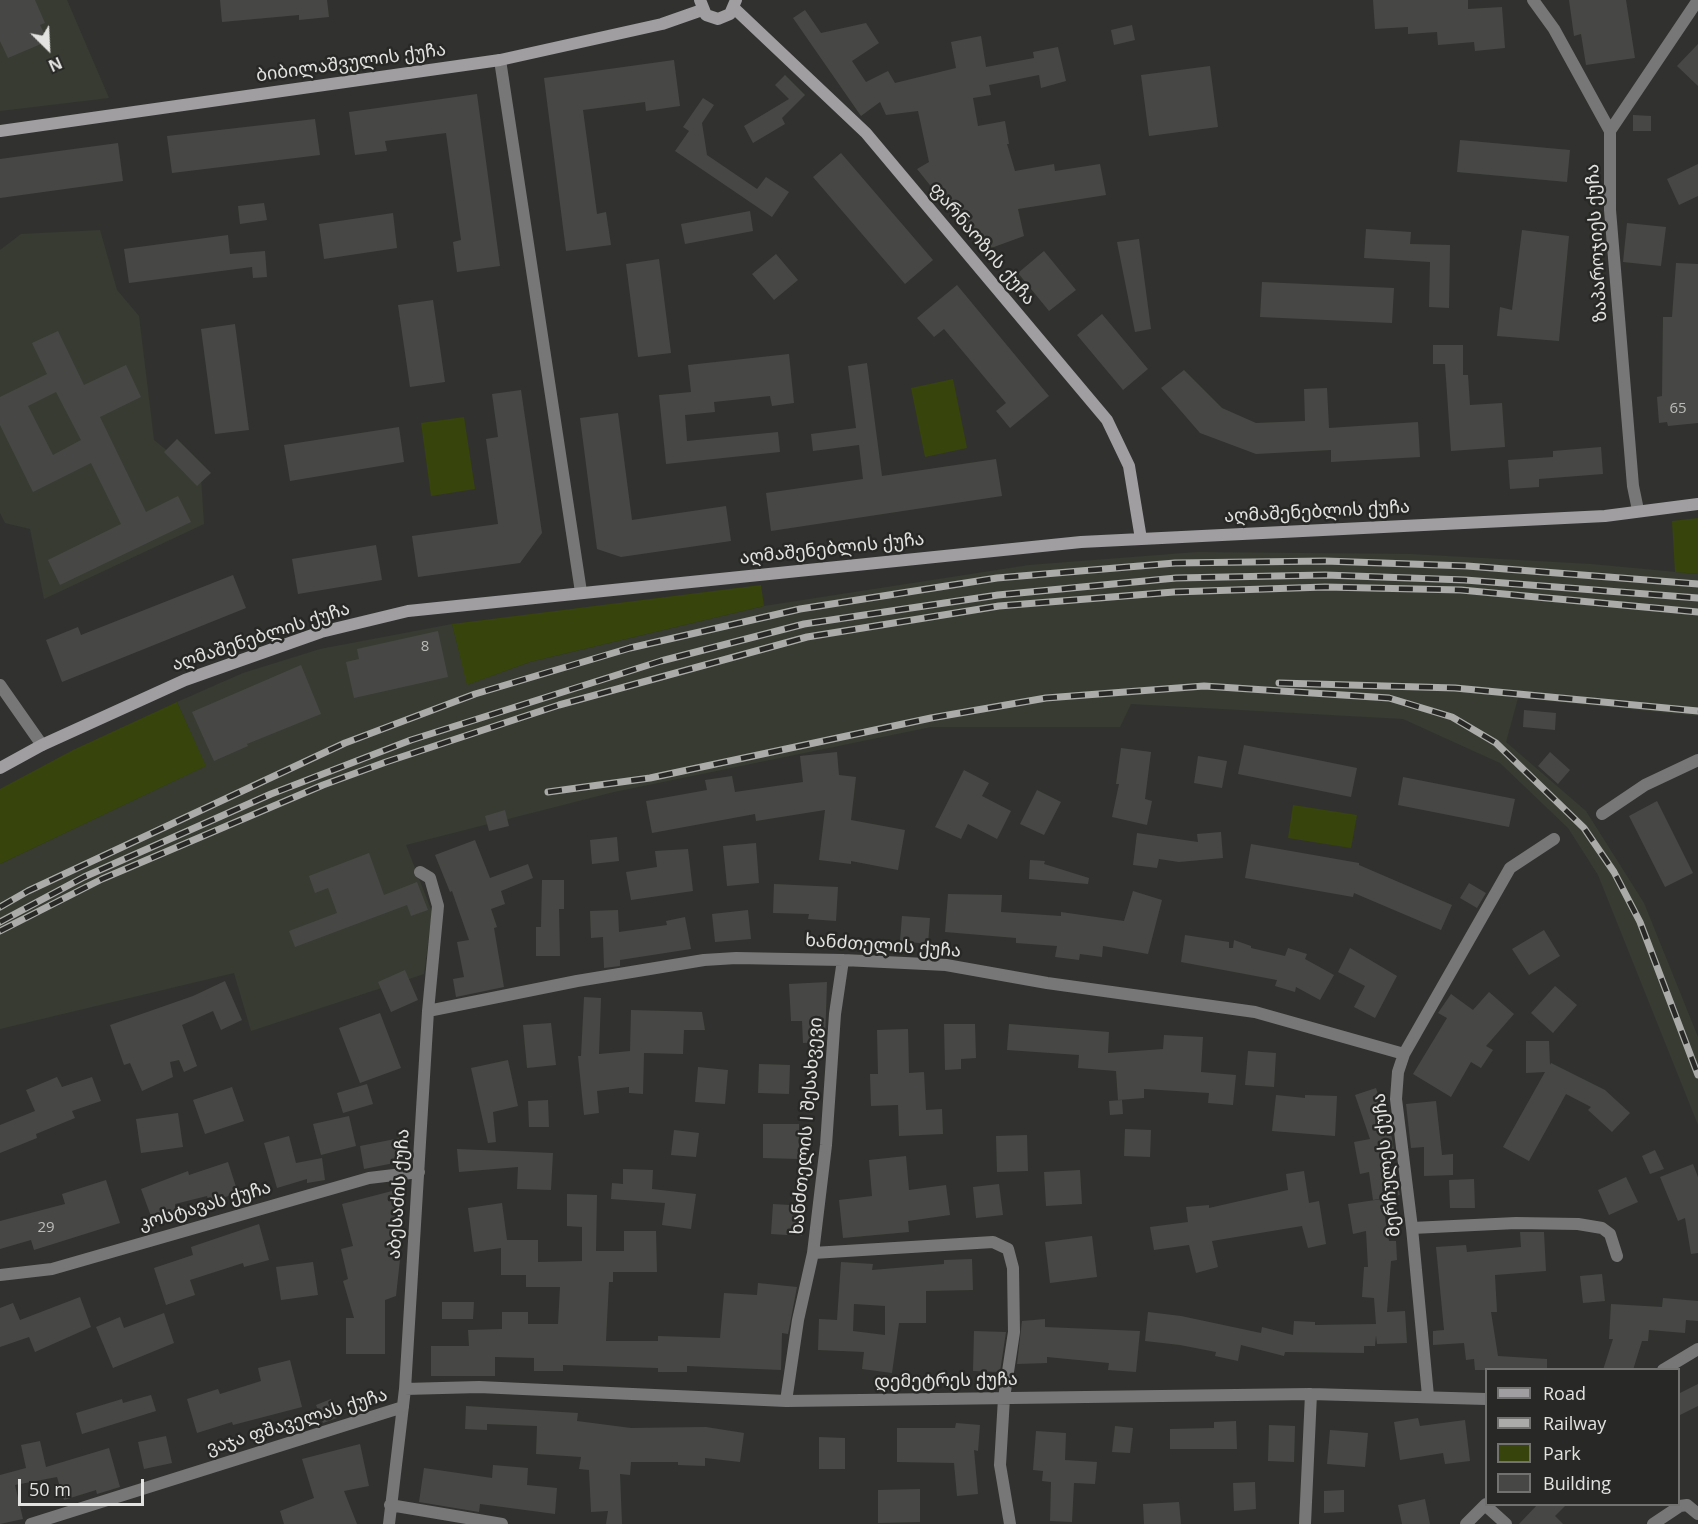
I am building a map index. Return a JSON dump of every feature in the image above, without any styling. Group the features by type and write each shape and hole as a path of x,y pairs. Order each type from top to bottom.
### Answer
{"main road":[{"path":"701,5 712,18 718,19 730,15 736,4"},
{"name":"ფარნაოზის ქუჩა","path":"736,4 866,133 1107,420 1129,466 1141,539"},
{"name":"ბიბილაშვულის ქუჩა","path":"0,131 500,60 662,24 701,5"},
{"name":"აღმაშენებლის ქუჩა","path":"0,768 42,745 185,680 321,632 408,611 1081,542 1605,516 1698,504"}],"street":[{"path":"1533,0 1554,29 1610,131 1698,0"},
{"path":"500,60 581,592"},
{"name":"ზაპაროჯიეს ქუჩა","path":"1610,131 1614,255 1638,510"},
{"path":"0,685 42,745"},
{"path":"1602,814 1645,785 1698,760"},
{"name":"მერჩულეს ქუჩა","path":"1428,1396 1412,1228 1396,1099 1398,1072 1404,1054 1510,868 1554,839"},
{"name":"აბესაძის ქუჩა","path":"389,1524 405,1389 428,1011 438,906 430,878 420,872"},
{"name":"ხანძთელის ქუჩა","path":"428,1011 704,960 736,958 843,960 946,965 1047,983 1255,1012 1404,1054"},
{"name":"ხანძთელის I შესახვევი","path":"786,1401 798,1320 813,1253 826,1145 835,1014 843,960"},
{"name":"კოსტავას ქუჩა","path":"0,1275 52,1269 369,1178 419,1172"},
{"path":"1412,1228 1516,1223 1578,1224 1602,1228 1610,1234 1617,1256"},
{"path":"813,1253 993,1242 1008,1249 1013,1268 1014,1332 1004,1398 1000,1466 1010,1524"},
{"path":"1666,1368 1698,1349"},
{"name":"დემეტრეს ქუჩა","path":"405,1389 479,1387 786,1401 1311,1394 1485,1399"},
{"path":"1305,1524 1311,1394"},
{"name":"ვაჯა ფშაველას ქუჩა","path":"32,1524 74,1518 403,1407"},
{"path":"390,1505 502,1524"},
{"path":"1466,1524 1485,1505"},
{"path":"1653,1524 1680,1506 1687,1505 1698,1514"},
{"path":"1488,1506 1506,1524"}],"shaded area":[{"path":"0,0 67,0 109,98 0,111"},
{"path":"100,230 117,290 139,316 154,440 201,478 204,524 44,599 30,529 5,523 0,513 0,250 21,234"},
{"path":"1197,552 1411,554 1591,564 1698,574 1698,716 1518,698 1506,742 1586,811 1644,903 1698,1037 1698,1125 1598,875 1568,828 1500,763 1403,719 1131,704 1120,727 931,727 614,792 406,845 432,912 424,974 251,1031 234,973 0,1029 0,864 205,766 177,702 243,673 320,649 452,624 468,684 530,662 764,606 1029,565"}],"green space":[{"path":"953,379 967,448 925,457 911,388"},
{"path":"464,417 475,489 431,496 421,423"},
{"path":"1698,518 1698,574 1675,572 1672,521"},
{"path":"761,585 764,606 530,662 467,685 452,624"},
{"path":"177,702 206,766 0,864 0,789 73,750"},
{"path":"1293,805 1357,815 1351,848 1288,838"}],"building":[{"path":"0,0 35,0 45,23 40,25 48,41 8,58 0,41"},
{"path":"220,0 327,0 329,17 299,20 299,15 222,22"},
{"path":"1373,0 1468,0 1468,9 1502,7 1505,48 1475,51 1474,42 1438,45 1437,32 1408,34 1408,27 1375,29"},
{"path":"1569,0 1626,0 1635,58 1586,65 1581,34 1574,36"},
{"path":"805,10 821,33 866,23 879,43 852,61 866,82 888,71 895,83 956,68 951,42 981,36 986,67 1034,58 1033,52 1058,47 1066,81 1041,88 1039,75 989,85 991,95 973,98 978,126 1005,121 1009,144 1007,144 1015,171 1054,164 1055,171 1100,164 1106,195 1018,209 1024,236 983,251 917,169 929,162 918,111 886,115 880,102 861,116 793,18"},
{"path":"1132,25 1135,40 1114,45 1111,30"},
{"path":"1698,44 1698,86 1677,66"},
{"path":"674,60 680,106 646,111 645,102 583,110 597,214 606,212 611,245 566,251 544,78"},
{"path":"1210,66 1218,127 1149,136 1141,75"},
{"path":"785,75 805,95 782,118 785,124 753,143 744,126 789,99 775,85"},
{"path":"477,94 500,266 457,272 453,242 461,240 446,133 385,141 387,151 355,155 349,112"},
{"path":"703,98 714,105 702,123 707,155 757,189 766,177 789,192 772,217 675,151 689,131 683,127"},
{"path":"1633,115 1651,116 1651,131 1633,131"},
{"path":"315,119 320,155 172,173 167,136"},
{"path":"1460,140 1570,150 1567,182 1457,172"},
{"path":"118,143 123,181 0,198 0,159"},
{"path":"841,153 933,260 905,284 813,177"},
{"path":"1698,164 1698,196 1679,205 1667,179"},
{"path":"264,203 267,220 240,224 238,206"},
{"path":"750,211 753,231 685,244 681,224"},
{"path":"393,213 397,248 324,259 319,224"},
{"path":"1627,223 1666,227 1661,266 1623,262"},
{"path":"1366,229 1411,232 1410,244 1450,245 1449,308 1429,307 1430,262 1364,258"},
{"path":"1522,230 1569,236 1559,341 1497,336 1500,307 1512,310"},
{"path":"228,235 230,254 265,251 267,277 253,278 252,267 129,283 124,249"},
{"path":"1139,239 1151,329 1135,332 1117,242"},
{"path":"1044,251 1076,290 1049,311 1018,273"},
{"path":"776,254 798,280 774,300 752,274"},
{"path":"659,259 671,353 638,357 626,264"},
{"path":"1676,263 1698,264 1698,423 1668,426 1667,422 1659,423 1657,397 1662,396 1663,317 1672,317"},
{"path":"1262,282 1394,288 1392,323 1260,317"},
{"path":"957,285 1049,396 1010,428 996,411 1006,403 944,329 934,337 917,318"},
{"path":"433,300 445,382 410,387 398,305"},
{"path":"1102,314 1148,369 1123,390 1077,335"},
{"path":"235,324 249,430 215,434 201,329"},
{"path":"58,331 84,385 126,365 141,397 100,417 146,512 178,496 191,522 60,585 48,560 121,524 91,463 33,492 0,425 0,397 47,374 32,343","holes":["56,392 81,440 53,455 28,406"]},
{"path":"1433,345 1463,345 1463,375 1468,375 1470,405 1502,403 1505,447 1451,451 1445,364 1433,364"},
{"path":"789,354 794,403 772,406 770,396 714,402 715,412 685,415 687,441 778,432 780,452 666,464 659,395 691,392 688,365"},
{"path":"867,363 882,476 996,459 1002,496 771,531 766,493 863,479 859,445 813,451 811,434 856,428 848,366"},
{"path":"1184,370 1222,408 1256,423 1305,421 1304,389 1327,388 1329,428 1418,422 1420,457 1331,462 1331,450 1256,454 1200,433 1161,388"},
{"path":"521,390 542,533 520,563 418,577 412,536 498,524 486,439 498,437 492,394"},
{"path":"618,413 632,520 726,506 731,541 621,557 597,549 580,418"},
{"path":"399,427 404,462 290,481 284,445"},
{"path":"177,439 211,473 197,486 164,452"},
{"path":"1601,447 1603,474 1539,479 1539,487 1510,489 1508,460 1553,457 1553,451"},
{"path":"376,545 382,580 298,594 292,559"},
{"path":"233,575 246,608 62,682 46,640 78,627 81,635"},
{"path":"438,631 448,677 354,698 346,662 359,659 357,649"},
{"path":"301,665 321,714 247,744 248,746 214,761 192,712"},
{"path":"1524,710 1556,713 1555,730 1523,727"},
{"path":"1244,745 1357,768 1351,797 1238,774"},
{"path":"1121,748 1151,752 1145,799 1152,801 1147,825 1112,817 1119,784 1116,784"},
{"path":"837,752 839,775 856,777 851,820 905,830 898,870 851,861 851,864 819,860 825,810 756,821 755,814 652,833 646,801 707,790 705,780 732,776 735,792 803,782 800,756"},
{"path":"1550,752 1570,770 1558,784 1538,766"},
{"path":"1198,756 1227,761 1222,788 1194,783"},
{"path":"964,770 989,783 982,796 1011,811 997,839 968,824 961,839 935,827"},
{"path":"1403,777 1515,799 1509,827 1398,805"},
{"path":"1037,790 1061,802 1044,835 1020,824"},
{"path":"1657,801 1693,873 1665,887 1629,816"},
{"path":"505,810 509,826 489,831 485,816"},
{"path":"1221,832 1223,858 1179,862 1159,859 1157,868 1133,865 1137,833 1198,842 1197,834"},
{"path":"617,837 619,861 592,864 590,840"},
{"path":"475,840 490,878 528,864 533,878 501,891 505,904 491,909 497,927 494,928 504,987 456,997 453,979 464,977 457,942 469,940 452,891 450,892 435,855"},
{"path":"756,843 759,883 727,886 723,846"},
{"path":"1251,844 1359,863 1359,865 1452,905 1441,930 1354,893 1353,897 1245,878"},
{"path":"688,849 693,891 631,900 626,872 657,867 655,851"},
{"path":"369,853 384,895 417,882 428,910 411,916 407,905 295,947 289,931 337,913 328,888 315,893 309,876"},
{"path":"1030,860 1045,861 1044,864 1089,878 1088,884 1029,879"},
{"path":"542,880 564,880 564,909 559,909 560,956 536,956 536,927 541,927"},
{"path":"1469,883 1486,893 1477,908 1460,898"},
{"path":"774,884 838,887 836,921 808,919 809,914 773,913"},
{"path":"1133,891 1162,900 1148,954 1103,946 1102,957 1080,954 1079,960 1055,957 1057,946 1016,943 1016,938 945,932 948,894 1002,895 1001,912 1061,916 1061,912 1124,921"},
{"path":"618,910 619,932 667,925 666,921 685,917 691,949 620,960 620,966 604,968 603,937 591,938 590,911"},
{"path":"748,910 751,939 715,942 712,914"},
{"path":"902,916 930,918 928,944 900,941"},
{"path":"1544,930 1560,956 1529,975 1512,949"},
{"path":"1185,935 1229,942 1229,948 1233,948 1234,940 1251,946 1251,948 1285,956 1288,948 1307,954 1305,959 1334,975 1320,1000 1296,987 1295,992 1275,986 1277,980 1181,962"},
{"path":"1350,948 1397,976 1375,1018 1354,1007 1365,986 1338,972"},
{"path":"405,970 418,1000 391,1012 378,982"},
{"path":"225,981 242,1020 221,1030 213,1011 182,1025 197,1066 184,1072 179,1060 170,1062 173,1077 142,1091 130,1063 124,1065 110,1025 193,996"},
{"path":"827,982 825,1042 803,1043 802,1021 791,1021 789,984"},
{"path":"1555,986 1577,1005 1553,1033 1531,1013"},
{"path":"1489,992 1514,1014 1486,1046 1493,1050 1481,1068 1471,1062 1451,1097 1413,1074 1447,1018 1438,1013 1451,994 1473,1010"},
{"path":"584,997 601,998 599,1054 630,1051 631,1010 702,1012 705,1030 684,1030 683,1054 644,1053 643,1094 629,1093 629,1087 597,1091 599,1113 584,1115 578,1056 581,1056"},
{"path":"380,1013 401,1068 360,1083 339,1028"},
{"path":"551,1023 556,1065 527,1068 523,1025"},
{"path":"944,1024 975,1024 976,1058 961,1059 961,1069 945,1070"},
{"path":"1009,1024 1109,1032 1108,1053 1163,1049 1164,1035 1203,1037 1201,1072 1236,1075 1233,1105 1208,1103 1209,1093 1144,1089 1144,1098 1118,1100 1116,1071 1078,1068 1079,1055 1007,1050"},
{"path":"908,1029 909,1073 924,1072 926,1110 942,1109 943,1134 899,1136 898,1105 871,1106 870,1074 878,1074 877,1030"},
{"path":"1526,1041 1549,1041 1550,1065 1551,1063 1605,1090 1630,1113 1612,1132 1588,1110 1591,1107 1566,1094 1529,1161 1503,1147 1545,1072 1526,1073"},
{"path":"1248,1051 1276,1053 1274,1087 1245,1085"},
{"path":"508,1060 518,1106 493,1112 496,1142 488,1143 471,1068"},
{"path":"759,1064 790,1065 789,1094 758,1093"},
{"path":"698,1067 728,1070 725,1104 695,1102"},
{"path":"57,1077 62,1087 92,1077 101,1101 72,1111 75,1118 36,1134 37,1138 0,1153 0,1125 35,1111 26,1090"},
{"path":"367,1084 373,1104 343,1113 337,1093"},
{"path":"232,1087 244,1121 205,1134 193,1100"},
{"path":"1376,1088 1392,1138 1394,1150 1390,1151 1400,1195 1373,1200 1369,1172 1360,1174 1354,1142 1370,1139 1355,1095"},
{"path":"1276,1095 1305,1098 1305,1095 1337,1096 1335,1136 1272,1131"},
{"path":"548,1100 549,1127 529,1127 528,1101"},
{"path":"1122,1100 1123,1114 1110,1115 1109,1101"},
{"path":"1436,1101 1442,1155 1453,1154 1453,1175 1424,1176 1424,1147 1411,1148 1406,1104"},
{"path":"178,1113 183,1147 141,1153 136,1119"},
{"path":"349,1116 356,1146 321,1155 313,1124"},
{"path":"763,1124 799,1124 799,1159 763,1158"},
{"path":"1125,1129 1151,1130 1150,1157 1124,1156"},
{"path":"674,1130 699,1133 696,1157 671,1155"},
{"path":"1027,1135 1028,1171 997,1172 996,1136"},
{"path":"289,1136 296,1163 322,1158 325,1180 307,1183 307,1179 277,1188 264,1143"},
{"path":"405,1137 409,1160 364,1169 360,1146"},
{"path":"457,1149 553,1153 551,1190 517,1189 518,1167 459,1172"},
{"path":"1655,1150 1664,1169 1650,1174 1642,1156"},
{"path":"906,1156 909,1190 946,1185 950,1215 908,1221 909,1232 843,1238 839,1200 872,1196 869,1160"},
{"path":"228,1162 238,1193 209,1202 207,1196 175,1204 177,1209 152,1219 141,1189 188,1171 189,1175"},
{"path":"1693,1164 1698,1177 1698,1253 1691,1254 1685,1218 1678,1221 1660,1177"},
{"path":"623,1169 653,1170 652,1189 696,1194 691,1229 662,1225 665,1203 611,1199 612,1183 623,1184"},
{"path":"1080,1170 1082,1204 1046,1206 1044,1172"},
{"path":"1304,1171 1309,1203 1319,1201 1326,1244 1308,1248 1302,1226 1212,1241 1218,1267 1196,1273 1189,1245 1154,1250 1150,1227 1188,1222 1186,1207 1209,1205 1209,1208 1288,1190 1286,1174"},
{"path":"1626,1177 1638,1202 1609,1215 1598,1190"},
{"path":"1474,1179 1475,1208 1450,1208 1449,1180"},
{"path":"106,1180 120,1223 34,1250 31,1240 0,1249 0,1221 65,1204 62,1194"},
{"path":"999,1184 1003,1215 976,1218 973,1187"},
{"path":"392,1191 403,1232 396,1296 385,1300 385,1354 346,1354 346,1318 354,1318 343,1281 348,1279 341,1249 353,1246 342,1204"},
{"path":"567,1194 597,1195 596,1251 624,1251 624,1231 656,1231 657,1272 613,1272 613,1282 609,1282 606,1341 658,1341 658,1336 720,1338 724,1293 757,1295 758,1283 797,1287 788,1334 782,1333 781,1370 687,1366 687,1372 658,1372 658,1368 563,1365 563,1371 534,1371 534,1358 495,1357 495,1376 431,1376 431,1346 469,1346 468,1330 502,1329 502,1312 528,1312 528,1324 558,1324 560,1287 526,1287 526,1275 501,1275 501,1248 474,1252 468,1208 502,1203 507,1240 538,1240 538,1262 582,1261 582,1227 567,1226"},
{"path":"1382,1199 1389,1241 1396,1241 1397,1260 1391,1261 1387,1312 1405,1311 1407,1343 1377,1344 1376,1335 1375,1346 1364,1346 1364,1353 1285,1352 1284,1356 1241,1345 1238,1361 1215,1356 1216,1352 1145,1341 1148,1312 1181,1316 1261,1333 1262,1327 1293,1335 1294,1321 1315,1322 1315,1325 1376,1324 1374,1298 1362,1297 1364,1267 1368,1267 1366,1231 1353,1234 1348,1204"},
{"path":"773,1204 806,1206 802,1236 771,1234"},
{"path":"259,1224 269,1260 244,1267 243,1263 190,1280 195,1295 166,1305 154,1268 193,1255 191,1247"},
{"path":"1520,1232 1544,1232 1546,1271 1495,1275 1497,1312 1491,1312 1498,1356 1547,1359 1547,1368 1475,1370 1474,1359 1466,1360 1464,1343 1433,1345 1433,1331 1444,1330 1436,1247 1466,1245 1467,1252 1521,1247"},
{"path":"1092,1236 1097,1277 1050,1283 1045,1242"},
{"path":"972,1259 973,1290 926,1291 926,1323 899,1323 892,1373 862,1369 864,1352 818,1350 819,1319 837,1320 841,1262 873,1264 872,1270 944,1264 944,1260","holes":["854,1304 885,1306 885,1335 853,1331"]},
{"path":"313,1262 318,1295 281,1300 276,1267"},
{"path":"1602,1274 1605,1301 1583,1303 1580,1276"},
{"path":"80,1297 91,1327 35,1352 29,1337 0,1347 0,1308 13,1303 20,1320"},
{"path":"1663,1298 1698,1301 1698,1321 1686,1320 1685,1333 1649,1330 1648,1341 1642,1341 1634,1368 1604,1368 1613,1339 1609,1339 1611,1304 1662,1307"},
{"path":"442,1302 474,1302 473,1319 442,1319"},
{"path":"164,1313 174,1343 113,1368 96,1327 120,1317 124,1328"},
{"path":"1045,1319 1045,1327 1140,1331 1136,1372 1108,1370 1109,1363 1047,1357 1047,1363 1017,1364 1022,1321"},
{"path":"974,1331 1006,1332 1000,1372 973,1371"},
{"path":"290,1360 302,1407 233,1425 232,1422 197,1433 187,1399 218,1389 220,1394 261,1381 258,1368"},
{"path":"1698,1384 1698,1406 1680,1415 1680,1393"},
{"path":"151,1395 156,1411 82,1434 76,1413 122,1399 123,1403"},
{"path":"331,1399 337,1418 323,1423 316,1405"},
{"path":"466,1406 578,1413 577,1421 631,1428 706,1427 744,1433 740,1462 705,1458 705,1466 678,1465 678,1462 631,1462 630,1475 620,1474 622,1524 606,1524 608,1511 591,1512 589,1470 579,1469 581,1457 536,1454 537,1426 487,1424 487,1430 465,1429"},
{"path":"1418,1418 1420,1426 1465,1420 1470,1461 1445,1464 1443,1453 1400,1460 1394,1422"},
{"path":"1236,1421 1237,1449 1170,1449 1170,1429 1214,1428 1214,1422"},
{"path":"956,1423 980,1425 978,1451 974,1450 978,1494 957,1496 954,1463 897,1462 897,1428 955,1428"},
{"path":"1269,1425 1295,1426 1294,1462 1268,1461"},
{"path":"1115,1426 1133,1428 1130,1453 1112,1452"},
{"path":"1330,1430 1368,1433 1365,1467 1327,1464"},
{"path":"1036,1431 1066,1433 1065,1460 1097,1462 1095,1484 1074,1483 1072,1522 1050,1521 1051,1482 1042,1481 1043,1471 1033,1470"},
{"path":"166,1436 172,1463 144,1469 138,1442"},
{"path":"819,1437 845,1438 845,1469 819,1469"},
{"path":"40,1441 46,1467 109,1448 120,1487 97,1494 96,1490 64,1500 57,1477 15,1485 23,1519 0,1524 0,1475 26,1468 21,1445"},
{"path":"360,1444 369,1486 344,1491 357,1524 284,1524 280,1511 314,1498 302,1459"},
{"path":"493,1465 528,1468 527,1485 557,1488 555,1514 480,1504 479,1512 419,1502 424,1468 492,1478"},
{"path":"1255,1482 1256,1509 1234,1511 1233,1483"},
{"path":"920,1489 920,1522 878,1523 878,1490"},
{"path":"1344,1490 1344,1512 1324,1513 1324,1491"},
{"path":"1425,1499 1430,1524 1402,1524 1398,1505"},
{"path":"1179,1502 1181,1524 1144,1524 1143,1504"},
{"path":"1536,1506 1565,1506 1555,1516 1563,1524 1519,1524"}],"railway":[{"path":"0,907 28,891 345,743 475,694 630,648 800,609 997,578 1175,563 1325,561 1467,566 1698,584"},
{"path":"0,922 84,877 271,794 411,740 661,661 804,624 998,595 1176,578 1325,575 1465,580 1698,598"},
{"path":"0,931 102,879 323,785 386,762 559,705 807,637 999,606 1174,592 1325,587 1461,590 1698,612"},
{"path":"1279,683 1455,688 1698,711"},
{"path":"548,792 650,778 931,718 1046,698 1204,686 1389,698 1452,717 1496,743 1584,828 1614,872 1640,922 1698,1075"}]}
